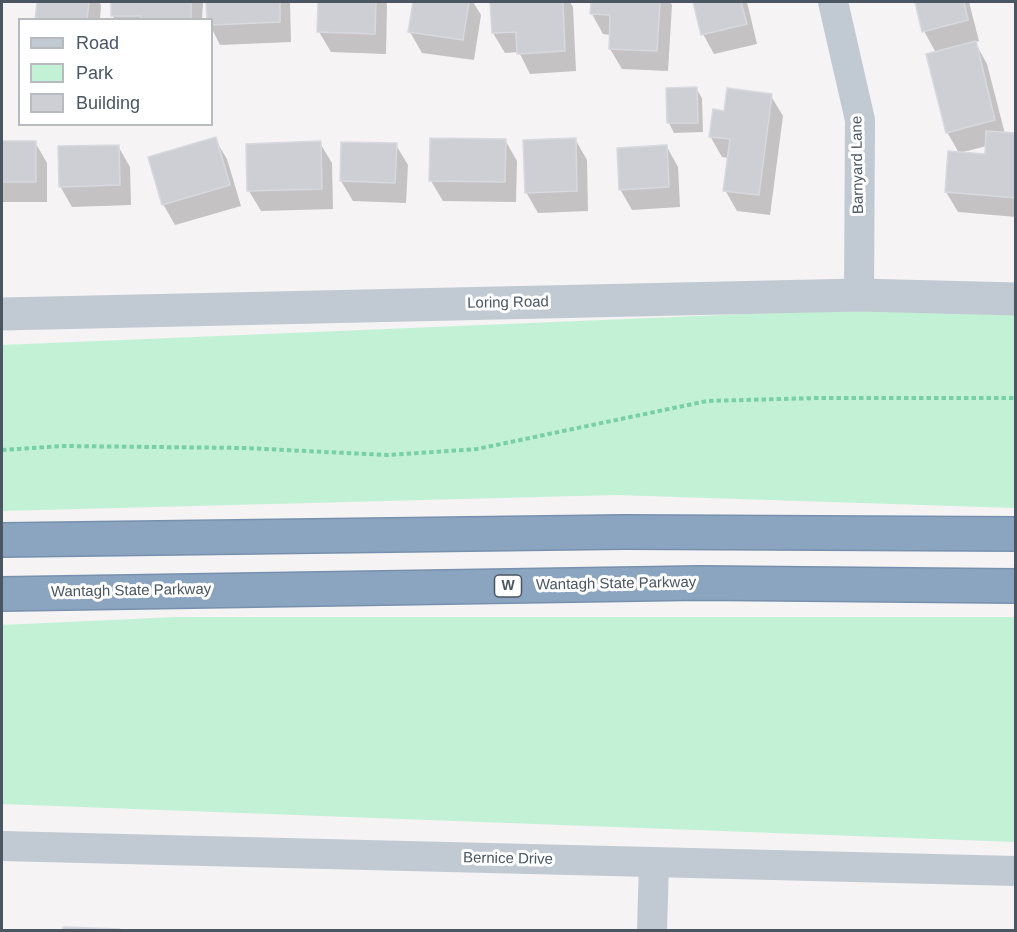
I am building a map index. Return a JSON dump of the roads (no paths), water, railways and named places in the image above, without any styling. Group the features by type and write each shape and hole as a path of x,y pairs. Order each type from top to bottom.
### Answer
{"highway":[{"path":"2,540 625,532 1016,534"},
{"name":"Wantagh State Parkway","path":"2,594 700,583 1016,586"}],"street":[{"name":"Barnyard Lane","path":"833,2 860,120 859,295"},
{"name":"Loring Road","path":"2,314 859,295 1016,299"},
{"name":"Bernice Drive","path":"2,846 1016,872"},
{"path":"652,930 654,863"}]}
